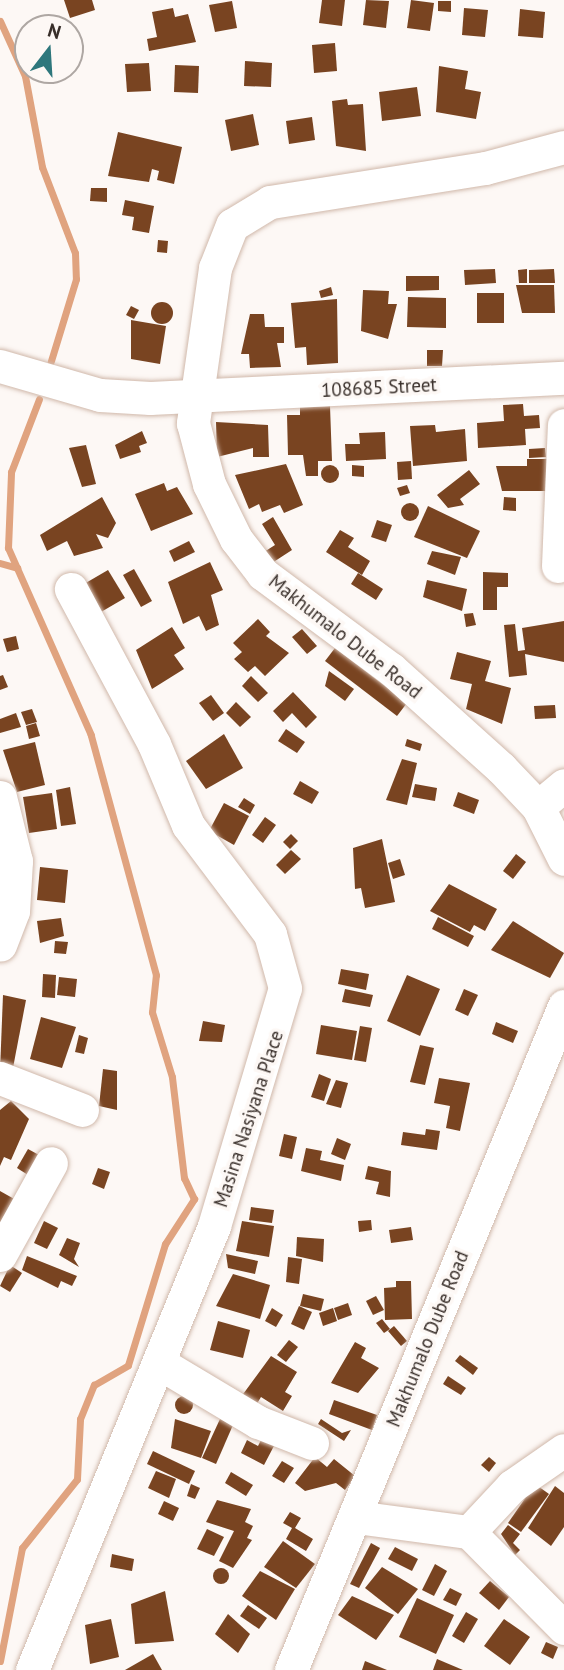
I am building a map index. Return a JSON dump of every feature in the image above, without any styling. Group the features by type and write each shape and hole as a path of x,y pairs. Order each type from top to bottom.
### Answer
{"street":[{"name":"Makhumalo Dube Road","path":"564,147 485,168 271,202 253,210 223,241 195,397 196,452 236,539 264,574 391,669 538,807 564,859"},
{"name":"108685 Street","path":"0,366 100,395 195,397 564,378"},
{"path":"564,378 564,392"},
{"path":"558,566 564,425"},
{"name":"Masina Nasiyana Place","path":"32,1670 161,1364 215,1226 285,988 270,934 188,825 154,744 71,589"},
{"path":"538,807 564,785"},
{"path":"0,797 12,828 0,945"},
{"name":"Makhumalo Dube Road","path":"291,1670 564,1006"},
{"path":"0,1078 82,1110"},
{"path":"0,1255 51,1163"},
{"path":"161,1364 258,1422 312,1443"},
{"path":"469,1532 512,1486 564,1450"},
{"path":"356,1517 469,1532 564,1628"}],"building":[{"path":"64,0 92,0 95,10 69,14"},
{"path":"322,0 345,0 342,26 319,23"},
{"path":"366,0 389,1 386,28 363,25"},
{"path":"411,0 434,3 430,31 407,28"},
{"path":"232,1 237,28 215,32 209,5"},
{"path":"438,1 451,1 451,12 438,11"},
{"path":"173,8 175,17 188,14 196,42 149,51 147,39 157,37 152,12"},
{"path":"464,8 488,10 485,37 462,35"},
{"path":"520,9 545,12 543,38 518,36"},
{"path":"335,43 337,71 314,73 312,45"},
{"path":"245,61 272,63 271,87 244,86"},
{"path":"149,63 151,91 127,92 125,64"},
{"path":"175,65 199,66 198,93 174,92"},
{"path":"439,66 468,71 465,89 481,92 476,119 436,112"},
{"path":"417,87 421,116 382,121 379,92"},
{"path":"347,99 348,105 363,104 366,151 336,146 332,101"},
{"path":"253,114 259,145 231,151 225,120"},
{"path":"312,117 315,140 289,144 286,121"},
{"path":"118,132 182,147 174,184 157,180 159,171 152,169 149,182 108,176"},
{"path":"91,188 107,188 107,202 90,201"},
{"path":"125,200 154,206 149,233 132,230 134,217 122,215"},
{"path":"158,240 168,241 167,253 157,252"},
{"path":"495,269 496,283 465,285 464,270"},
{"path":"527,269 527,283 519,283 518,270"},
{"path":"554,269 555,283 529,283 529,270"},
{"path":"406,276 439,276 439,290 406,291"},
{"path":"516,285 554,285 555,313 522,313"},
{"path":"331,287 333,295 321,298 319,291"},
{"path":"363,290 389,291 388,304 397,304 388,339 361,331"},
{"path":"477,293 504,293 504,323 477,323"},
{"path":"408,297 446,298 446,328 407,327"},
{"path":"337,299 338,363 307,365 306,347 295,348 291,303"},
{"path":"162,302 170,305 173,313 170,321 162,324 154,321 151,313 154,305"},
{"path":"131,306 139,310 134,319 126,315"},
{"path":"250,314 264,314 265,327 284,327 284,343 277,343 281,367 250,368 249,354 241,354"},
{"path":"131,320 166,326 160,364 131,359"},
{"path":"427,350 443,350 442,366 427,366"},
{"path":"523,404 524,416 539,415 540,428 525,429 526,445 478,448 477,423 504,421 503,405"},
{"path":"330,406 332,461 318,461 318,476 306,476 303,455 288,455 287,415 300,415 300,407"},
{"path":"216,422 268,425 269,457 253,457 253,448 217,457"},
{"path":"435,425 436,432 465,429 467,461 413,466 410,426"},
{"path":"142,431 147,443 139,446 141,452 120,459 115,445"},
{"path":"385,432 386,459 346,461 345,444 360,444 359,433"},
{"path":"86,445 96,484 82,487 69,448"},
{"path":"545,448 546,457 529,458 529,449"},
{"path":"527,459 547,459 547,491 502,491 496,466 527,466"},
{"path":"411,461 412,479 398,480 397,462"},
{"path":"286,464 303,505 284,513 280,505 262,512 259,504 249,509 235,475"},
{"path":"330,465 336,468 339,474 336,480 330,483 324,480 321,474 324,468"},
{"path":"352,465 364,466 364,477 352,476"},
{"path":"469,470 480,484 460,499 464,505 448,508 437,495"},
{"path":"164,483 167,491 177,487 193,514 151,531 135,494"},
{"path":"407,485 410,493 400,496 397,488"},
{"path":"102,497 116,523 108,538 96,534 103,548 74,556 67,541 47,551 40,535"},
{"path":"504,497 516,498 516,511 503,510"},
{"path":"410,503 416,506 419,512 416,518 410,521 404,518 401,512 404,506"},
{"path":"428,506 480,531 467,558 414,537"},
{"path":"273,517 292,550 272,563 264,552 275,545 262,524"},
{"path":"377,520 392,525 386,542 371,537"},
{"path":"340,530 354,538 348,547 370,561 362,575 326,552"},
{"path":"189,541 195,552 174,562 169,551"},
{"path":"432,551 461,557 455,575 427,564"},
{"path":"210,562 223,590 211,595 219,625 206,631 199,616 183,624 168,582"},
{"path":"134,569 152,601 141,607 123,575"},
{"path":"108,570 125,598 101,612 84,584"},
{"path":"483,572 508,573 508,587 497,587 497,610 483,610"},
{"path":"358,573 383,589 376,600 351,584"},
{"path":"427,580 467,589 462,611 423,597"},
{"path":"473,613 476,625 466,627 464,614"},
{"path":"258,619 270,632 266,636 289,653 265,676 255,666 248,672 234,659 242,652 233,643"},
{"path":"564,621 564,662 525,654 527,675 509,677 504,625 515,624 518,651 525,650 522,628"},
{"path":"172,627 185,648 174,655 184,669 152,689 136,650"},
{"path":"302,629 317,646 307,654 292,637"},
{"path":"16,636 19,649 7,652 3,639"},
{"path":"335,648 407,703 397,716 325,661"},
{"path":"457,652 491,661 485,681 511,688 502,724 466,709 472,684 450,679"},
{"path":"329,671 354,689 345,701 325,686"},
{"path":"3,675 8,687 0,690 0,676"},
{"path":"251,676 268,693 258,702 242,686"},
{"path":"293,692 317,717 306,728 292,713 283,722 273,711"},
{"path":"211,695 224,713 213,721 199,703"},
{"path":"236,702 251,717 240,727 226,713"},
{"path":"555,705 556,718 535,719 534,706"},
{"path":"32,709 37,722 26,725 21,712"},
{"path":"16,713 21,727 0,733 0,719"},
{"path":"36,723 40,736 29,739 26,726"},
{"path":"286,729 305,742 297,753 278,741"},
{"path":"224,734 243,768 206,789 186,761"},
{"path":"407,739 422,744 420,751 405,746"},
{"path":"35,742 45,785 17,792 3,750"},
{"path":"402,759 417,763 407,805 386,800"},
{"path":"300,781 319,792 312,804 293,794"},
{"path":"415,784 437,788 435,801 412,797"},
{"path":"70,787 76,824 61,826 56,790"},
{"path":"458,792 479,800 474,814 453,806"},
{"path":"52,793 57,829 29,833 23,797"},
{"path":"244,798 255,805 250,814 238,807"},
{"path":"224,803 249,816 234,845 209,831"},
{"path":"265,817 276,825 263,843 252,835"},
{"path":"291,834 298,841 290,849 283,842"},
{"path":"382,839 395,902 365,908 361,888 355,889 353,848"},
{"path":"291,850 301,859 285,874 276,865"},
{"path":"516,854 526,862 513,879 503,871"},
{"path":"400,859 405,875 393,879 388,863"},
{"path":"40,867 68,870 65,903 37,900"},
{"path":"449,884 497,909 485,931 474,925 470,932 430,911"},
{"path":"438,917 474,936 468,947 432,929"},
{"path":"61,918 64,936 40,943 37,921"},
{"path":"513,921 564,953 550,978 491,950"},
{"path":"55,941 68,942 66,954 54,953"},
{"path":"341,969 369,974 366,990 338,984"},
{"path":"43,974 56,975 55,998 42,997"},
{"path":"407,975 440,989 420,1036 387,1021"},
{"path":"59,977 77,979 75,997 57,995"},
{"path":"345,989 373,995 370,1007 342,1002"},
{"path":"464,989 478,995 468,1016 455,1010"},
{"path":"3,995 26,1000 12,1073 0,1071"},
{"path":"41,1017 76,1027 62,1068 30,1059"},
{"path":"203,1021 225,1025 222,1042 199,1041"},
{"path":"496,1022 518,1031 513,1043 492,1034"},
{"path":"321,1025 357,1031 352,1060 316,1054"},
{"path":"360,1026 372,1028 366,1062 354,1060"},
{"path":"79,1035 88,1038 84,1054 75,1052"},
{"path":"420,1045 434,1048 425,1085 410,1082"},
{"path":"103,1069 117,1071 117,1110 99,1106"},
{"path":"319,1074 331,1079 324,1101 311,1097"},
{"path":"439,1078 470,1083 460,1131 446,1128 450,1106 434,1103"},
{"path":"336,1080 348,1083 341,1108 326,1104"},
{"path":"11,1101 29,1119 11,1160 4,1157 0,1166 0,1110"},
{"path":"426,1129 440,1131 437,1150 401,1145 403,1132 425,1135"},
{"path":"284,1134 297,1137 292,1159 279,1156"},
{"path":"337,1138 351,1144 345,1160 331,1154"},
{"path":"306,1148 322,1151 320,1160 344,1165 341,1181 301,1171"},
{"path":"28,1149 39,1155 28,1175 17,1168"},
{"path":"368,1166 391,1171 390,1197 376,1194 379,1182 365,1179"},
{"path":"98,1168 110,1172 104,1189 92,1184"},
{"path":"0,1191 16,1200 0,1228"},
{"path":"251,1207 274,1210 272,1223 249,1220"},
{"path":"371,1220 372,1230 359,1232 358,1221"},
{"path":"44,1221 58,1228 47,1249 34,1243"},
{"path":"242,1221 274,1226 269,1257 236,1251"},
{"path":"411,1227 413,1240 391,1243 389,1230"},
{"path":"297,1237 324,1239 323,1262 296,1256"},
{"path":"67,1238 80,1243 74,1259 79,1267 59,1255"},
{"path":"226,1254 258,1261 255,1274 228,1268"},
{"path":"27,1256 77,1276 72,1286 61,1281 58,1288 22,1270"},
{"path":"288,1257 302,1259 299,1284 286,1282"},
{"path":"10,1265 22,1273 10,1292 0,1286"},
{"path":"233,1274 270,1285 260,1319 216,1306"},
{"path":"396,1281 411,1281 412,1319 385,1320 384,1288 396,1287"},
{"path":"303,1294 324,1299 321,1311 300,1306"},
{"path":"376,1296 384,1310 373,1315 366,1301"},
{"path":"348,1303 352,1315 338,1320 334,1308"},
{"path":"299,1306 312,1312 304,1330 291,1324"},
{"path":"272,1308 283,1315 276,1327 265,1321"},
{"path":"333,1308 337,1321 323,1326 319,1313"},
{"path":"382,1319 390,1329 384,1333 376,1323"},
{"path":"218,1321 250,1330 243,1358 210,1350"},
{"path":"394,1326 407,1341 401,1346 388,1331"},
{"path":"289,1340 298,1347 286,1362 277,1355"},
{"path":"355,1342 366,1348 361,1358 379,1368 358,1393 331,1383"},
{"path":"460,1355 478,1368 473,1375 455,1361"},
{"path":"271,1356 297,1372 285,1392 292,1396 283,1411 261,1397 253,1410 238,1401"},
{"path":"448,1376 466,1388 461,1395 443,1384"},
{"path":"180,1396 188,1396 193,1405 191,1412 180,1414 175,1409 175,1401"},
{"path":"334,1400 377,1415 372,1430 329,1414"},
{"path":"175,1419 211,1431 201,1458 171,1448"},
{"path":"220,1419 233,1425 216,1464 202,1458"},
{"path":"321,1419 342,1433 351,1430 344,1441 318,1424"},
{"path":"262,1438 275,1444 264,1465 241,1453 247,1440 258,1446"},
{"path":"153,1451 195,1471 189,1484 147,1464"},
{"path":"315,1457 327,1467 334,1459 355,1476 345,1490 336,1483 305,1491 295,1483"},
{"path":"489,1457 496,1463 489,1472 481,1465"},
{"path":"282,1461 294,1468 284,1483 272,1476"},
{"path":"156,1471 176,1479 169,1498 148,1488"},
{"path":"231,1472 253,1485 246,1496 225,1483"},
{"path":"191,1484 200,1488 195,1499 187,1496"},
{"path":"535,1484 549,1494 521,1532 508,1523"},
{"path":"555,1486 564,1493 564,1527 551,1546 528,1528"},
{"path":"217,1500 251,1509 245,1522 253,1526 247,1538 252,1540 233,1568 219,1561 234,1531 206,1522"},
{"path":"164,1501 179,1508 173,1521 158,1514"},
{"path":"290,1512 301,1518 295,1528 313,1539 306,1551 286,1539 292,1528 283,1523"},
{"path":"508,1525 520,1534 513,1543 520,1550 515,1555 501,1534"},
{"path":"207,1529 224,1537 214,1556 197,1549"},
{"path":"283,1541 315,1564 296,1588 264,1567"},
{"path":"371,1543 380,1548 359,1588 350,1584"},
{"path":"395,1547 418,1559 412,1571 388,1559"},
{"path":"112,1554 134,1559 132,1571 110,1567"},
{"path":"435,1564 447,1571 434,1596 422,1590"},
{"path":"382,1567 418,1589 398,1614 365,1588"},
{"path":"221,1568 227,1570 227,1582 221,1584 215,1582 213,1576 215,1570"},
{"path":"260,1571 295,1589 276,1620 242,1596"},
{"path":"490,1581 509,1597 499,1610 479,1593"},
{"path":"450,1588 462,1594 456,1606 443,1600"},
{"path":"165,1591 174,1641 135,1644 131,1604"},
{"path":"352,1596 394,1615 376,1640 338,1615"},
{"path":"417,1598 454,1615 436,1654 399,1637"},
{"path":"248,1605 267,1618 259,1629 240,1616"},
{"path":"466,1612 478,1619 464,1643 452,1636"},
{"path":"228,1614 250,1634 238,1653 215,1634"},
{"path":"111,1619 119,1657 90,1664 85,1625"},
{"path":"504,1619 530,1637 510,1665 484,1646"},
{"path":"546,1642 558,1647 553,1659 541,1653"},
{"path":"153,1654 162,1670 125,1670"},
{"path":"437,1659 463,1670 433,1670"},
{"path":"365,1661 387,1670 362,1670"}],"waterway":[{"path":"0,21 25,76 42,167 75,253 76,279 51,361"},
{"path":"0,1661 22,1548 77,1479 80,1419 94,1385 128,1365 165,1244 194,1199 184,1178 172,1077 152,1012 156,975 91,735 8,548 11,472 39,399"},
{"path":"0,563 17,568"}]}
